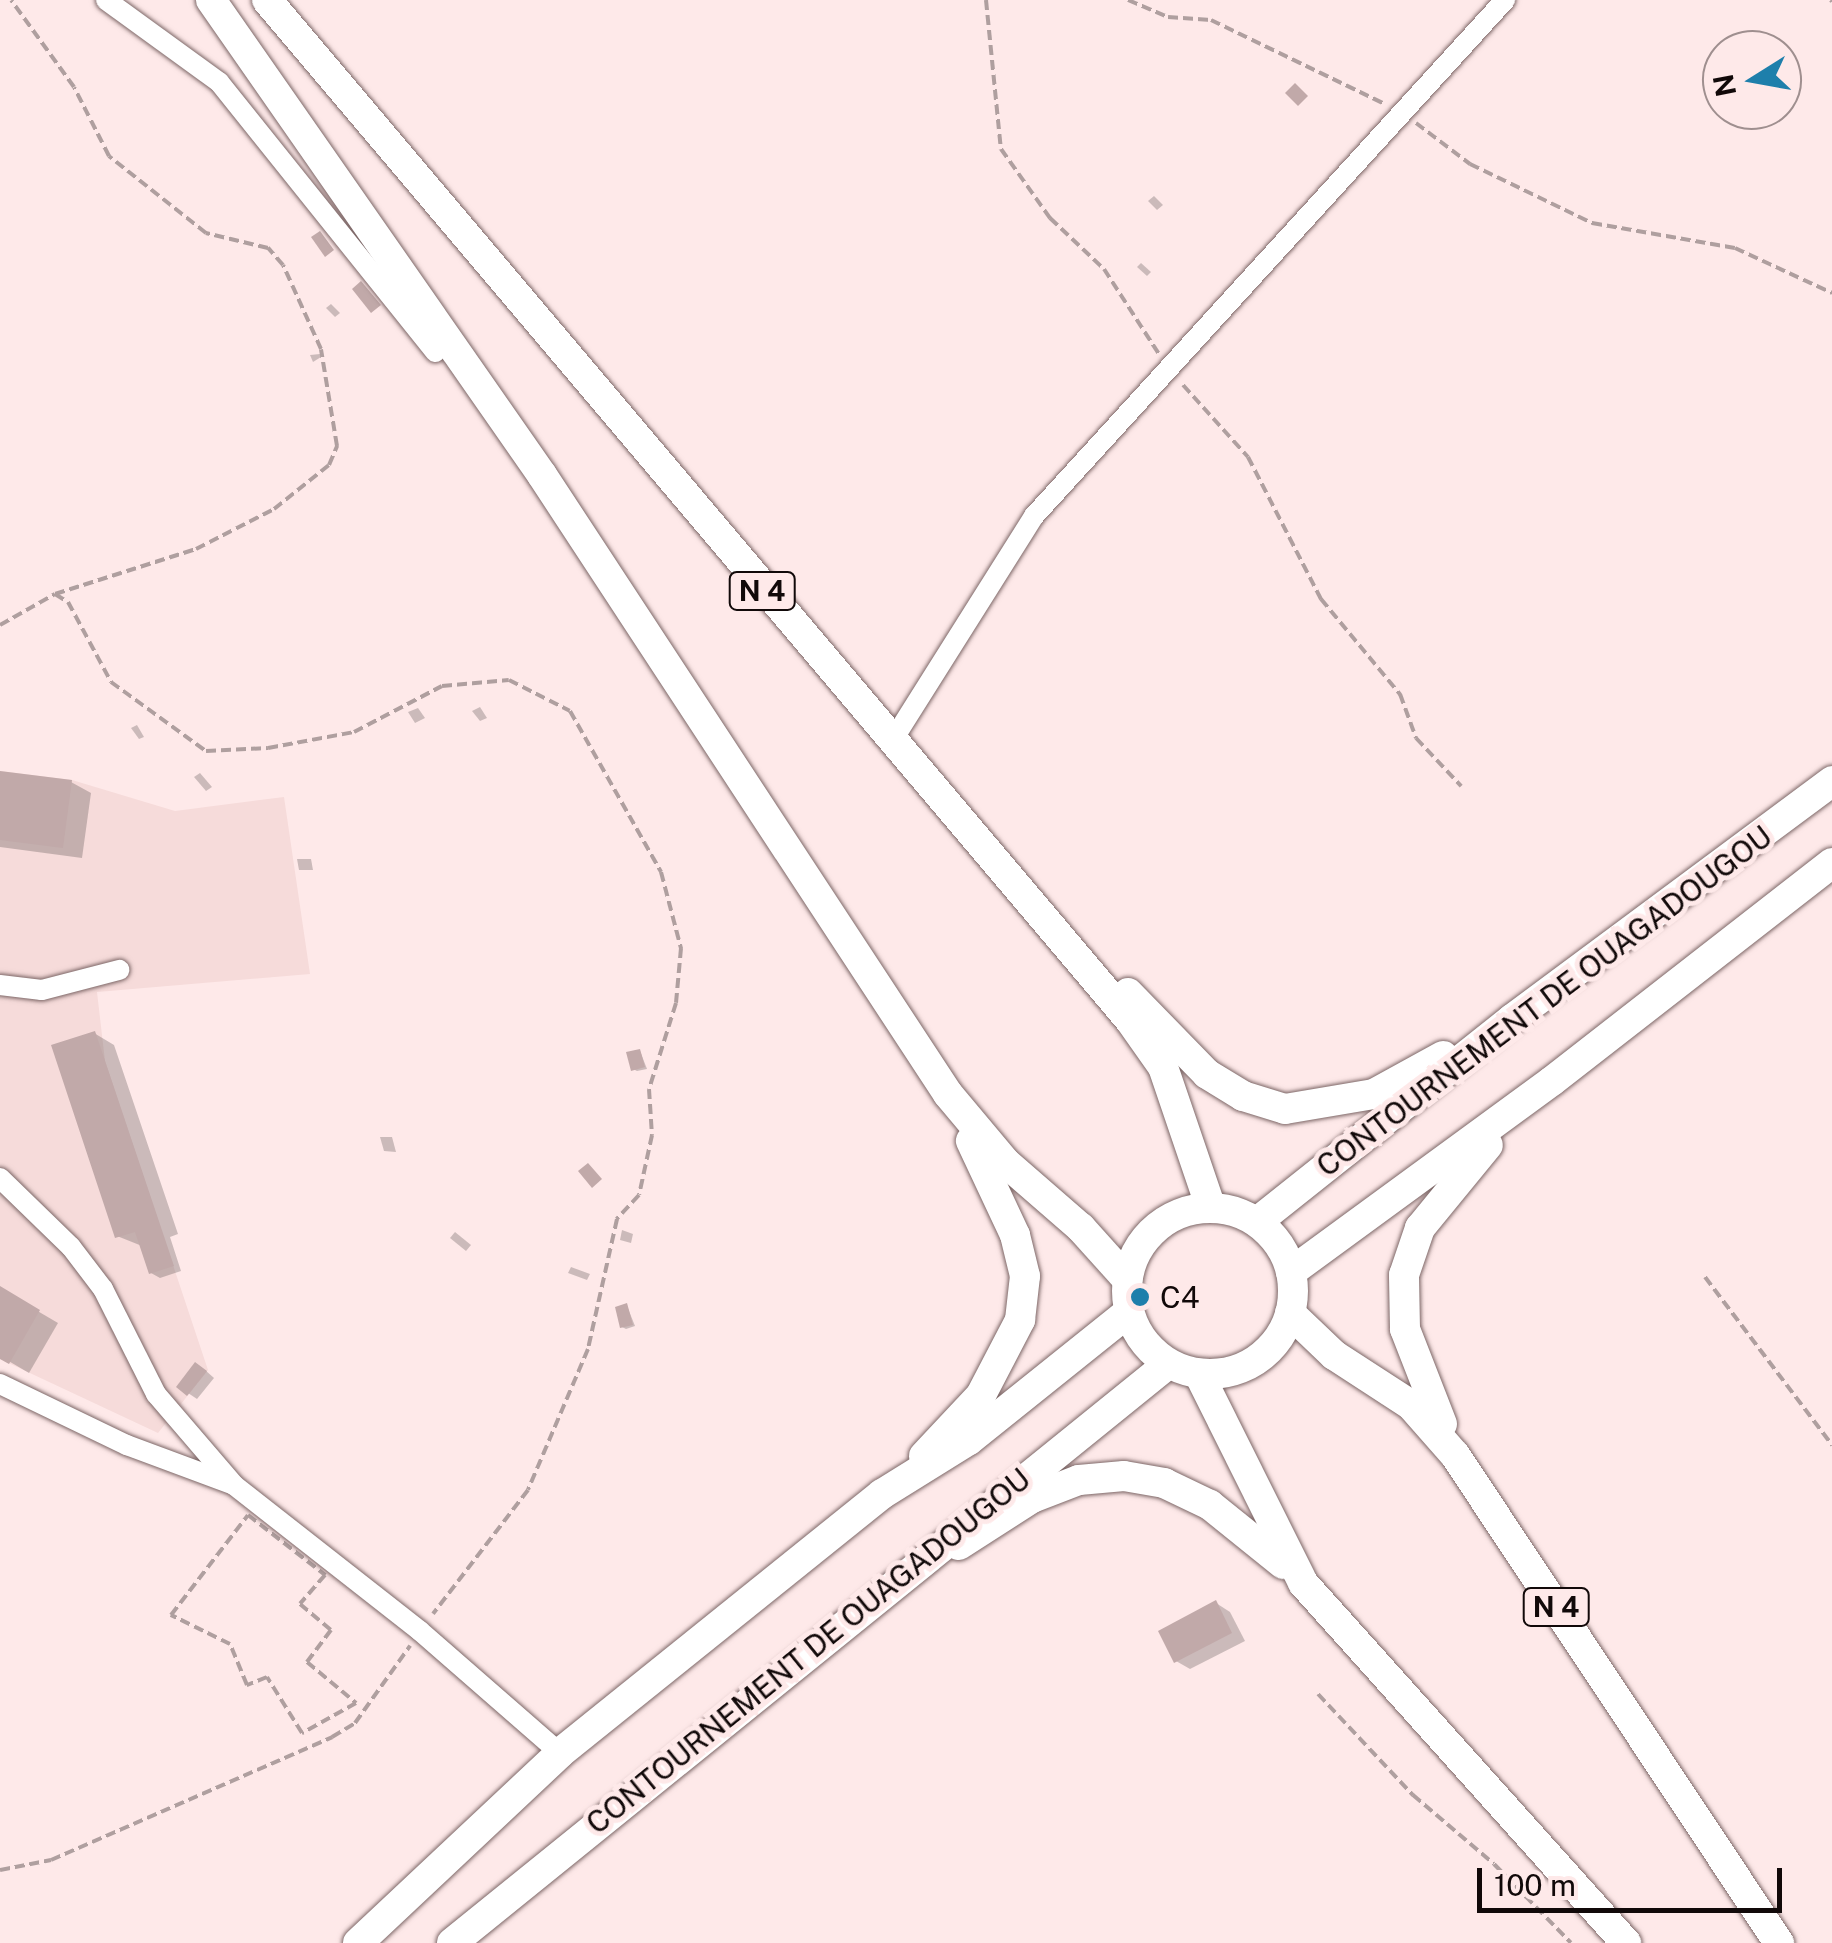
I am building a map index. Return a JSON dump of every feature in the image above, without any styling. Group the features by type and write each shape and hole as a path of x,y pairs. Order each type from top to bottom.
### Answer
{"highway":[{"path":"212,0 542,475 948,1094 1004,1162 1082,1228 1128,1279"},
{"name":"N 4","path":"266,0 891,744 1062,939 1163,1067 1211,1208"},
{"name":"CONTOURNEMENT DE OUAGADOUGOU","path":"1256,1222 1512,1019 1832,781"},
{"path":"1290,1272 1552,1081 1832,863"},
{"path":"1062,939 1124,988 1207,1074 1243,1096 1285,1108 1374,1094 1512,1019"},
{"path":"1455,1454 1405,1329 1404,1275 1420,1228 1451,1182 1552,1081"},
{"path":"882,1494 982,1395 1020,1320 1025,1276 1015,1236 948,1094"},
{"path":"1211,1208 1256,1222 1277,1241 1290,1272 1290,1313 1261,1358 1242,1369 1199,1374 1168,1364 1144,1342 1130,1312 1128,1279 1133,1258 1160,1224 1211,1208"},
{"name":"CONTOURNEMENT DE OUAGADOUGOU","path":"358,1943 560,1753 882,1494 969,1440 1130,1312"},
{"name":"N 4","path":"1290,1313 1334,1355 1411,1405 1455,1454 1778,1943"},
{"name":"CONTOURNEMENT DE OUAGADOUGOU","path":"452,1943 1168,1364"},
{"path":"1199,1374 1302,1582"},
{"path":"928,1558 981,1536 1032,1498 1079,1480 1124,1476 1164,1482 1210,1506 1302,1582 1626,1943"}],"street":[{"path":"106,0 219,82 435,352"},
{"path":"891,744 1034,516 1505,0"},
{"path":"0,985 42,990 119,970"},
{"path":"0,1178 71,1248 102,1289 172,1415 234,1485 420,1631 560,1753"},
{"path":"0,1384 127,1445 234,1485"}],"path":[{"path":"0,625 55,594 196,549 259,517 330,465 337,446 321,348 282,264 268,248 206,234 109,156 74,87 11,0"},
{"path":"986,0 1000,149 1011,170 1104,269 1168,369 1248,457 1321,600 1400,694 1416,738 1461,786"},
{"path":"1128,0 1168,16 1212,20 1402,112 1470,164 1592,224 1734,248 1832,293"},
{"path":"0,1870 67,1853 332,1737 355,1723 528,1490 588,1349 616,1219 639,1196 652,1134 649,1088 676,1002 681,948 661,872 570,711 509,680 442,686 354,732 268,748 206,752 112,682 68,602 55,594"},
{"path":"1705,1277 1832,1446"},
{"path":"248,1515 325,1575 300,1604 330,1630 307,1662 356,1704 302,1734 267,1677 247,1685 230,1644 171,1615 248,1515"},
{"path":"1318,1694 1413,1795 1494,1864 1570,1943"}],"shaded area":[{"path":"0,771 72,780 175,811 284,797 310,974 97,992 105,1061 208,1370 158,1433 0,1359"}],"building":[{"path":"1295,83 1308,96 1298,106 1285,93"},
{"path":"320,231 334,250 325,257 311,237"},
{"path":"361,281 381,305 371,313 352,289"},
{"path":"0,771 72,780 63,848 0,840"},
{"path":"95,1031 174,1266 149,1274 135,1232 115,1238 51,1045"},
{"path":"640,1049 645,1067 631,1071 626,1052"},
{"path":"588,1163 602,1179 592,1188 578,1171"},
{"path":"0,1286 40,1310 9,1364 0,1359"},
{"path":"627,1303 633,1325 620,1328 615,1307"},
{"path":"195,1362 207,1371 187,1396 176,1387"},
{"path":"1216,1600 1232,1633 1174,1663 1158,1631"}],"place":[{"name":"C4","path":"1140,1297"}]}
